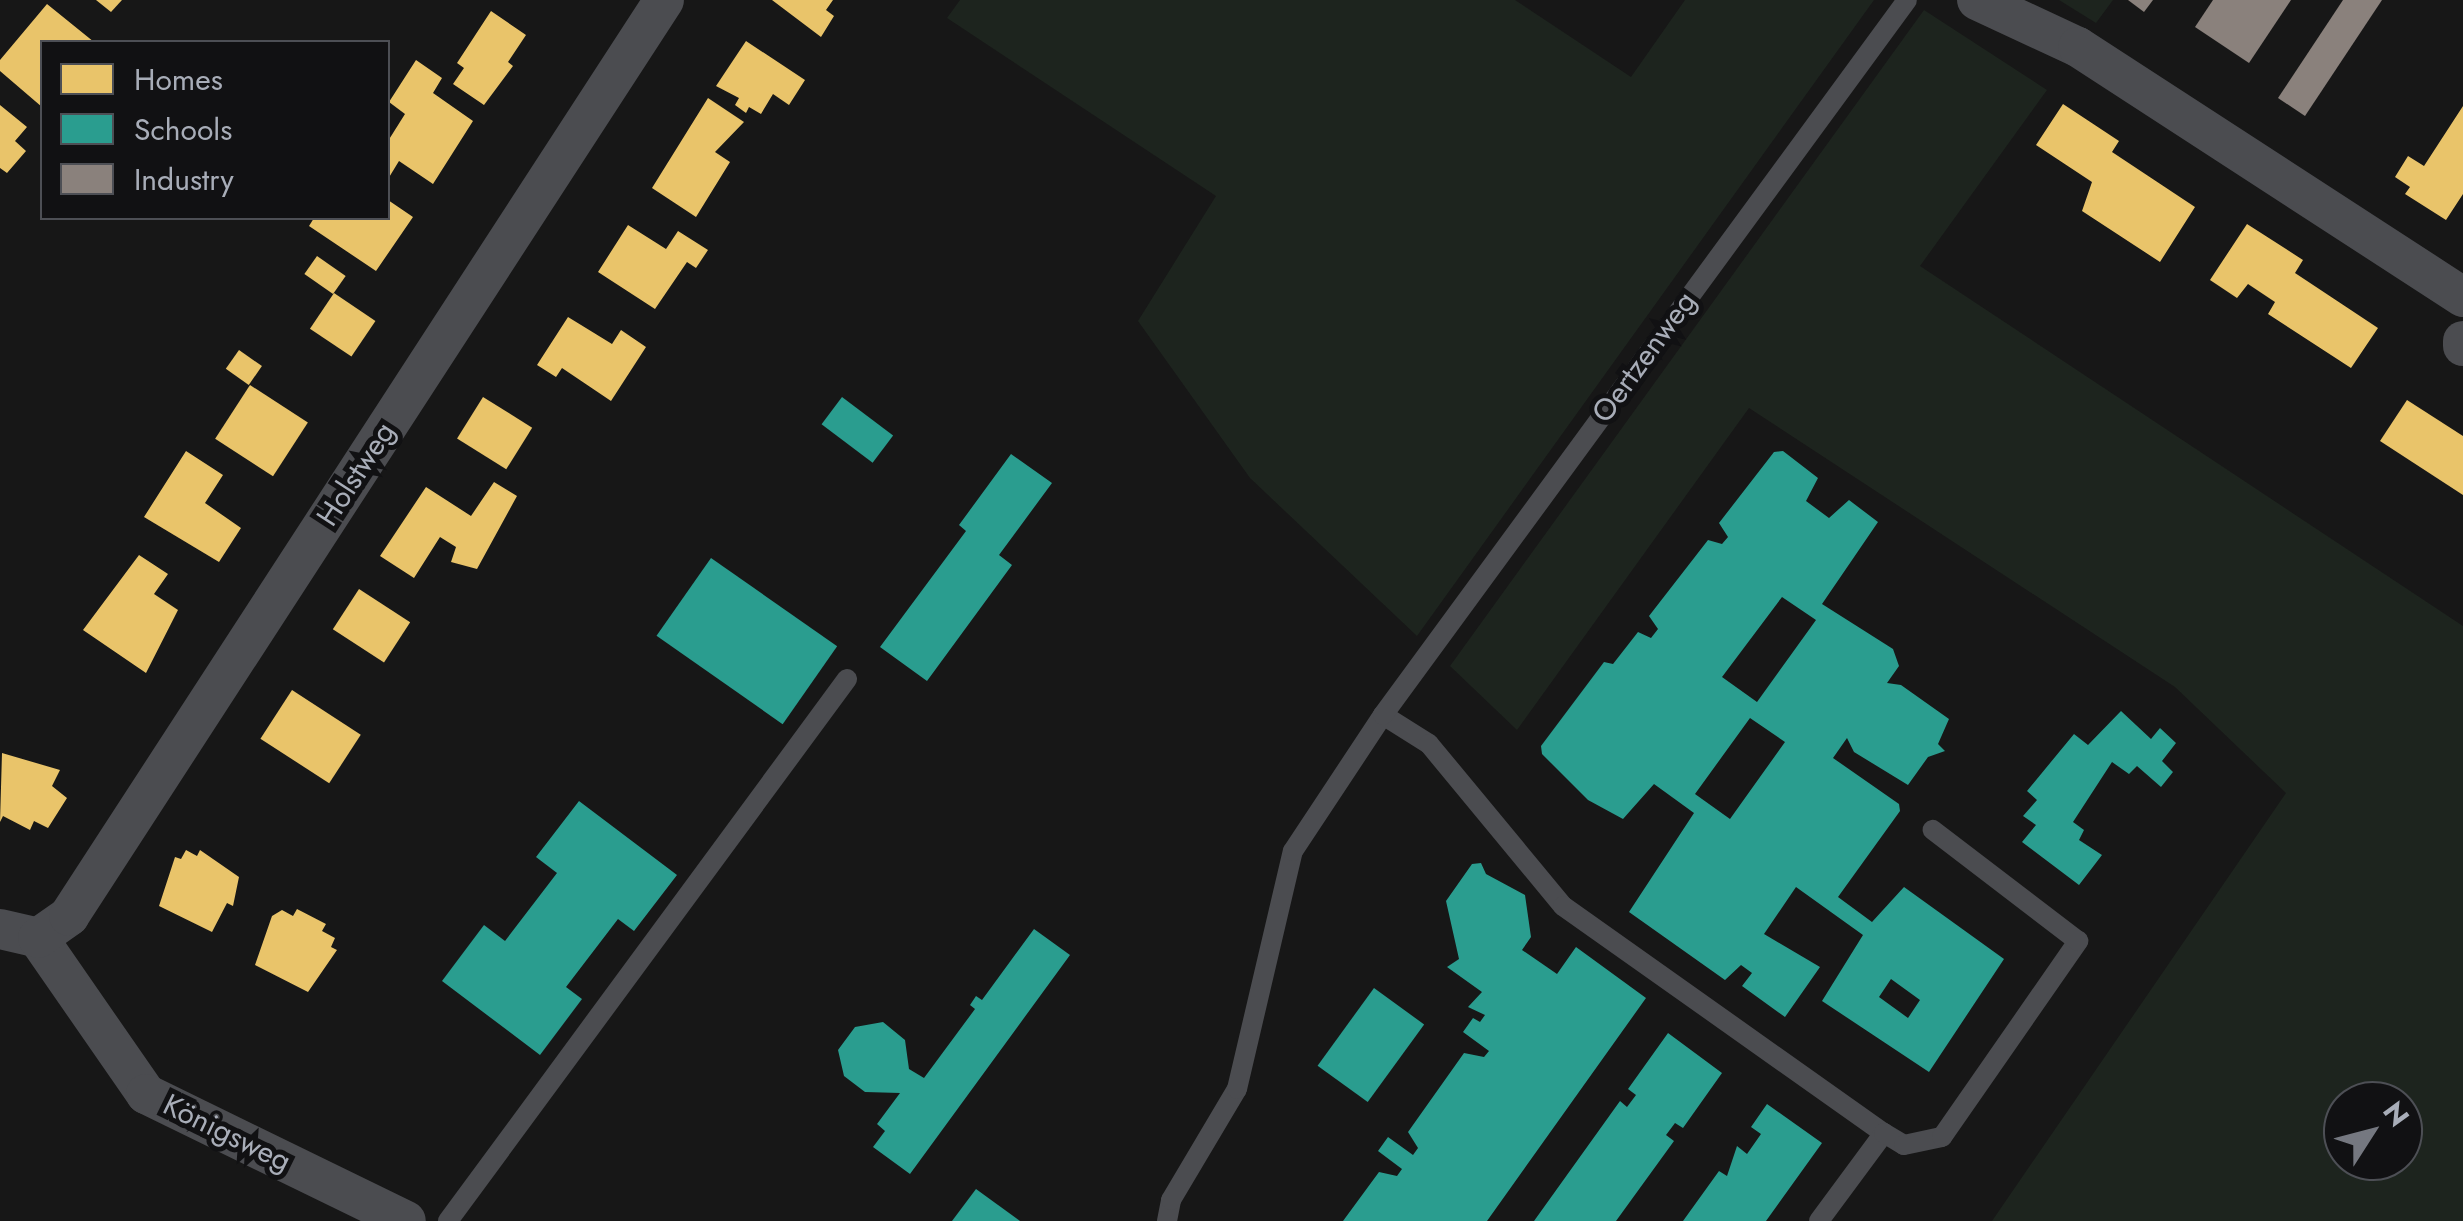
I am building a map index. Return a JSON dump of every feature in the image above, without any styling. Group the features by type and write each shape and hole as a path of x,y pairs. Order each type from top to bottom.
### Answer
{"street":[{"name":"Holstweg","path":"19,933 69,916 664,0"},
{"path":"1977,0 2078,47 2463,297"},
{"name":"Königsweg","path":"19,933 146,1094 406,1221"}],"lane":[{"name":"Oertzenweg","path":"1167,1221 1171,1200 1237,1090 1293,851 1383,715 1906,0"},
{"path":"448,1221 847,679"},
{"path":"1383,715 1429,744 1563,906 1904,1145 1942,1137 2078,940 1933,830"},
{"path":"1820,1221 1884,1133"}],"shaded area":[{"path":"960,0 1515,0 1631,77 1685,0 1874,0 1417,636 1250,478 1138,321 1216,196 947,18"},
{"path":"2059,0 2113,0 2096,23"},
{"path":"1924,10 2047,90 1920,266 2463,626 2463,1221 1992,1221 2286,793 2175,687 1749,408 1517,730 1450,666"}],"building: Homes":[{"path":"96,0 122,0 111,12"},
{"path":"772,0 833,0 826,10 834,16 821,37"},
{"path":"47,4 92,40 40,40 40,105 0,71 0,60"},
{"path":"491,11 526,35 508,62 513,66 484,105 453,84 464,68 457,63"},
{"path":"746,41 805,80 789,105 773,94 761,114 749,107 746,113 735,105 739,98 716,86"},
{"path":"416,60 442,78 433,93 473,121 433,184 399,161 390,176 390,138 405,114 390,100"},
{"path":"708,98 744,122 715,152 730,162 696,217 652,188"},
{"path":"2063,104 2119,141 2112,152 2195,207 2160,262 2082,211 2092,182 2036,145"},
{"path":"0,105 27,127 15,141 26,151 7,173 0,168"},
{"path":"2463,106 2463,194 2446,220 2405,194 2410,187 2395,177 2408,156 2424,166"},
{"path":"390,201 413,217 376,271 309,226 313,220 390,220"},
{"path":"2247,224 2303,260 2295,273 2378,328 2351,368 2268,314 2275,302 2248,284 2237,298 2210,280"},
{"path":"628,225 666,249 678,231 708,250 696,268 687,262 655,309 598,272"},
{"path":"317,256 346,276 333,294 304,274"},
{"path":"334,293 375,321 351,357 310,329"},
{"path":"568,317 612,344 621,330 646,347 611,401 562,368 556,377 537,365"},
{"path":"239,350 262,366 249,385 226,369"},
{"path":"250,385 308,423 273,476 215,439"},
{"path":"483,397 532,428 506,469 457,439"},
{"path":"2407,400 2463,436 2463,495 2380,441"},
{"path":"186,451 223,475 205,503 241,528 219,562 144,517"},
{"path":"494,482 517,496 477,569 451,562 456,547 440,537 414,578 380,556 426,487 471,516"},
{"path":"139,555 168,574 154,594 178,610 146,673 83,630"},
{"path":"359,589 410,622 384,662 333,629"},
{"path":"292,690 361,735 329,783 260,739"},
{"path":"2,753 60,770 52,786 67,798 48,828 34,821 30,830 3,816 0,822"},
{"path":"186,850 197,856 200,850 239,877 233,906 227,903 212,932 159,906 175,857 181,859"},
{"path":"297,909 326,924 322,931 335,938 331,947 337,950 308,992 255,965 272,916 282,910 293,916"}],"building: Schools":[{"path":"842,397 893,436 873,463 822,424"},
{"path":"1783,451 1818,478 1806,501 1829,518 1849,500 1878,522 1822,604 1893,649 1899,666 1887,683 1901,685 1949,719 1938,744 1945,751 1928,757 1908,785 1854,752 1847,738 1833,758 1899,804 1900,811 1838,897 1872,922 1904,887 2004,959 1929,1072 1822,1001 1863,935 1796,887 1764,934 1820,967 1785,1017 1742,986 1752,973 1741,965 1725,980 1629,912 1694,813 1654,784 1623,819 1588,800 1542,754 1541,746 1604,662 1613,664 1638,632 1651,638 1658,629 1649,616 1708,540 1722,544 1728,537 1719,523 1774,452","holes":["1782,597 1816,620 1757,702 1722,677","1750,718 1785,742 1730,819 1695,794","1891,979 1920,1000 1908,1018 1879,997"]},
{"path":"1011,454 1052,483 999,555 1012,565 927,681 880,647 966,531 959,525"},
{"path":"711,558 837,646 783,724 657,636"},
{"path":"2121,711 2151,739 2160,728 2176,743 2162,761 2173,772 2161,787 2137,766 2129,774 2112,762 2073,822 2084,830 2079,840 2102,855 2079,885 2022,842 2036,825 2023,816 2037,800 2027,791 2074,734 2088,745"},
{"path":"579,801 677,875 634,931 618,919 566,987 582,999 540,1055 442,981 484,925 505,941 557,873 536,857"},
{"path":"1481,863 1486,874 1525,895 1531,937 1522,950 1557,974 1576,947 1646,998 1487,1221 1343,1221 1379,1172 1397,1176 1402,1169 1378,1151 1388,1137 1413,1155 1418,1148 1408,1132 1464,1053 1484,1057 1489,1051 1463,1032 1473,1018 1480,1022 1485,1015 1468,1007 1482,992 1447,967 1459,959 1446,901 1472,864"},
{"path":"1034,929 1070,955 910,1174 873,1147 885,1131 877,1124 900,1093 865,1092 844,1076 838,1050 855,1027 883,1022 905,1040 909,1069 924,1078 975,1009 970,1005 976,996 982,1000"},
{"path":"1374,988 1424,1024 1368,1102 1318,1066"},
{"path":"1668,1033 1722,1073 1683,1128 1675,1123 1666,1135 1674,1141 1616,1221 1534,1221 1620,1101 1627,1107 1636,1095 1628,1089"},
{"path":"1767,1104 1822,1143 1766,1221 1683,1221 1719,1171 1727,1176 1737,1146 1747,1154 1761,1134 1751,1127"},
{"path":"976,1189 1020,1221 952,1221"}],"building: Industry":[{"path":"2128,0 2153,0 2144,12"},
{"path":"2213,0 2291,0 2249,63 2195,27"},
{"path":"2343,0 2382,0 2305,116 2278,98"}]}
